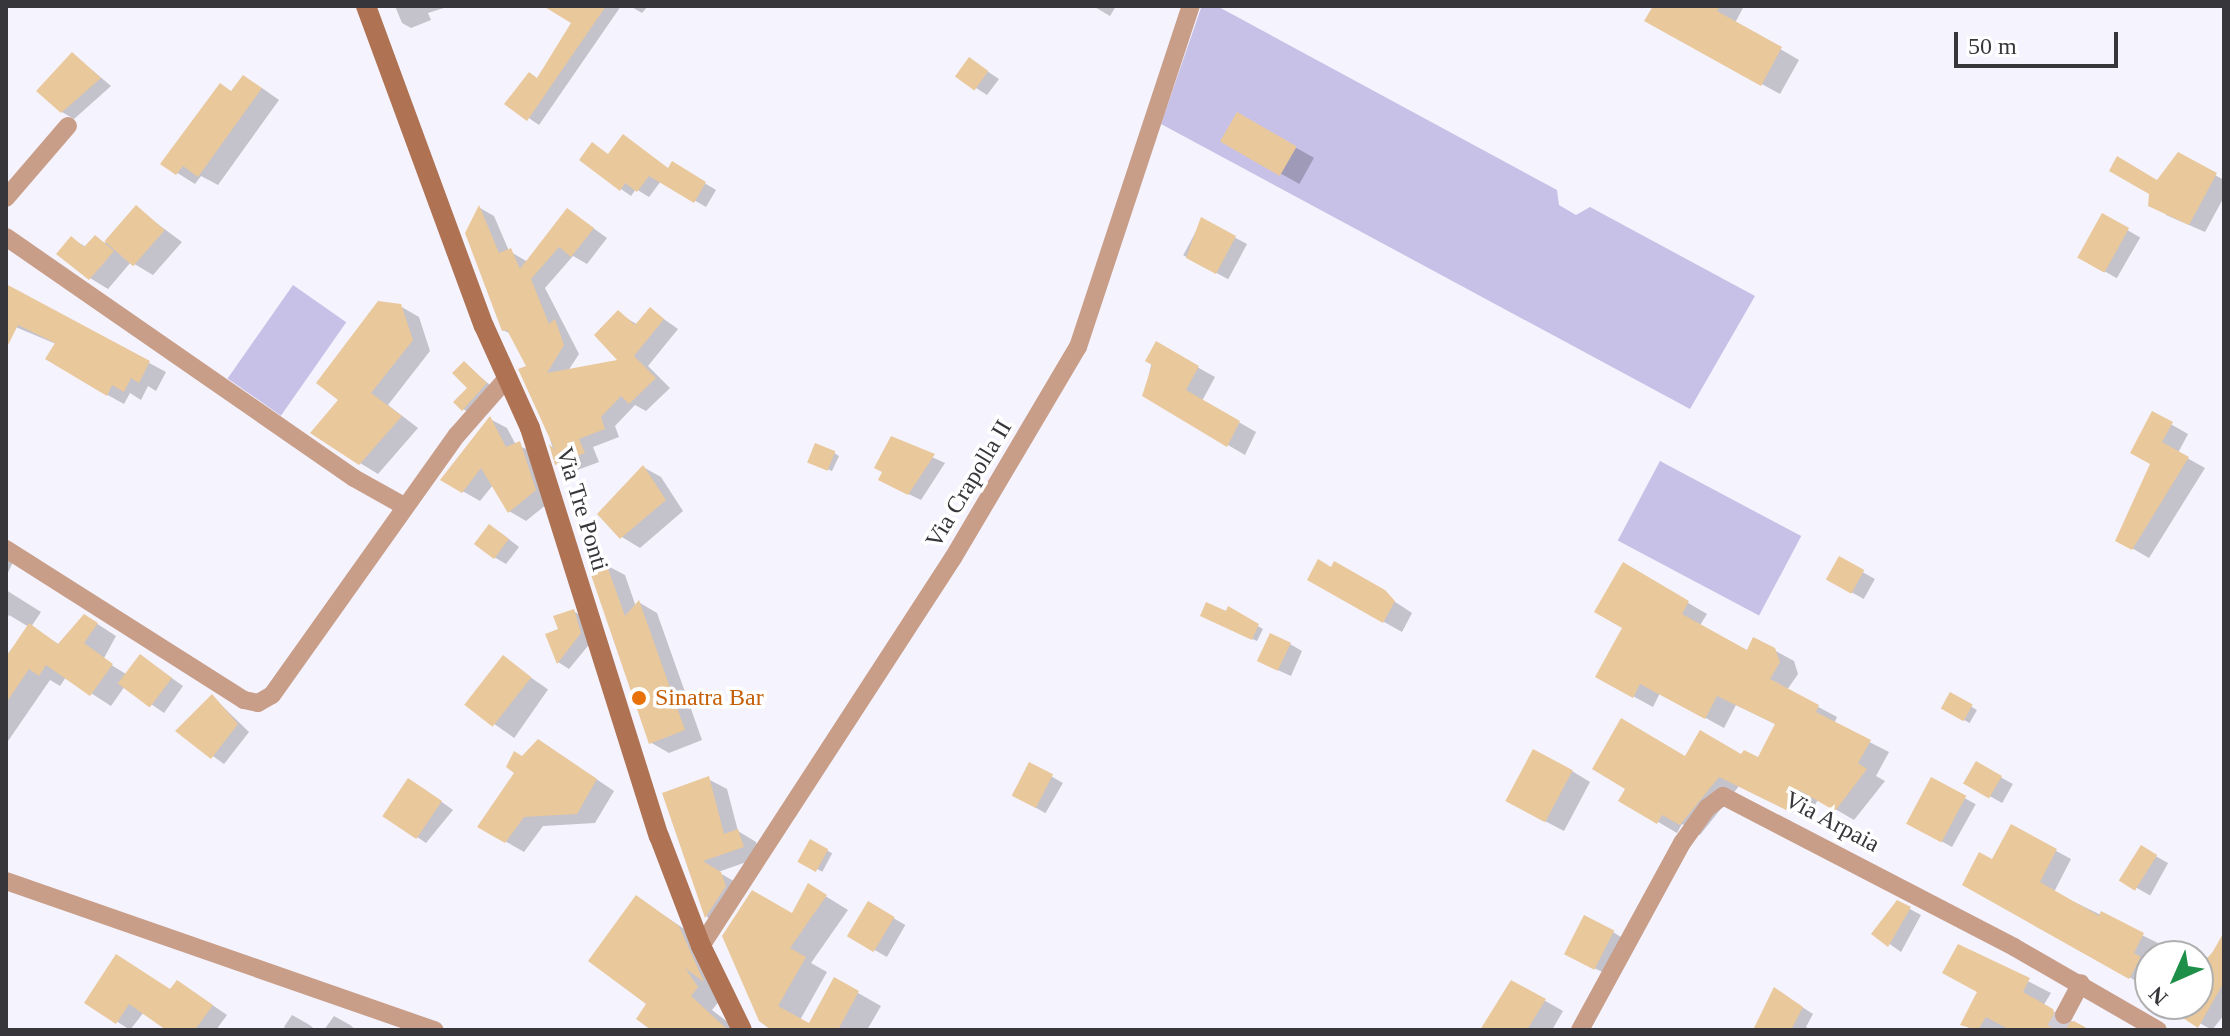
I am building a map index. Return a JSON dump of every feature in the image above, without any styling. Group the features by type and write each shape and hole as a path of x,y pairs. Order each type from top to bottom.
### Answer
{"street":[{"name":"Via Tre Ponti","path":"366,6 417,153 530,428 630,756 701,946 742,1030"},
{"name":"Via Crapolla II","path":"701,946 953,558 1078,347 1191,6"},
{"path":"6,198 68,126"},
{"path":"6,237 316,453 404,506"},
{"path":"6,549 244,700 258,703 272,695 404,506 507,378"},
{"name":"Via Arpaia","path":"1580,1030 1682,843 1707,808 1723,796 2081,983 2158,1030"},
{"path":"6,881 435,1030"},
{"path":"2064,1015 2081,983"}],"shaded area":[{"path":"1217,6 1557,190 1559,205 1576,215 1590,207 1755,296 1690,409 1161,124 1201,8"},
{"path":"293,285 346,322 281,416 228,378"},
{"path":"1660,461 1801,536 1759,616 1618,540"}],"building":[{"path":"543,6 606,6 527,121 504,104 529,72 537,78 571,23"},
{"path":"1653,6 1720,6 1717,11 1782,47 1761,86 1644,21"},
{"path":"72,52 101,78 61,113 36,91"},
{"path":"969,57 988,71 974,91 955,76"},
{"path":"243,75 262,88 198,177 183,166 176,175 160,164 220,83 231,91"},
{"path":"1237,112 1297,146 1280,176 1220,141"},
{"path":"623,134 668,168 672,161 706,182 694,203 649,176 637,192 625,183 620,191 579,160 592,142 608,154"},
{"path":"2178,152 2217,173 2189,225 2148,206 2149,194 2109,171 2117,156 2157,180"},
{"path":"136,205 165,230 133,266 105,241"},
{"path":"479,205 499,253 511,248 520,269 567,208 594,228 571,257 559,247 531,279 549,324 555,319 564,345 547,373 617,360 594,335 618,310 635,325 650,307 664,319 634,356 656,378 629,404 621,396 601,417 605,429 579,439 585,453 555,465 549,444 555,450 518,369 526,366 507,330 502,331 465,233"},
{"path":"2102,213 2129,228 2104,273 2077,258"},
{"path":"1201,217 1236,236 1216,274 1186,258"},
{"path":"95,235 114,251 89,280 56,254 71,236 84,247"},
{"path":"6,284 150,361 139,383 131,378 124,392 112,385 107,396 45,359 55,343 18,325 6,349"},
{"path":"378,301 401,304 413,340 371,393 402,416 359,465 310,433 338,400 316,383"},
{"path":"1156,341 1199,366 1186,390 1240,421 1227,447 1142,396 1152,365 1145,361"},
{"path":"464,361 487,383 462,411 453,402 467,388 452,373"},
{"path":"2152,411 2173,422 2162,442 2189,457 2132,550 2115,541 2150,464 2130,453"},
{"path":"490,416 506,447 520,441 536,490 508,513 481,468 462,493 440,480"},
{"path":"891,436 935,454 908,495 878,480 882,472 874,468"},
{"path":"815,443 835,451 828,471 807,462"},
{"path":"643,465 666,500 620,539 597,514"},
{"path":"489,524 509,539 494,559 474,544"},
{"path":"1839,556 1864,570 1851,594 1826,580"},
{"path":"1318,559 1331,567 1334,561 1385,590 1395,601 1383,623 1307,580"},
{"path":"1623,562 1689,601 1682,614 1747,650 1753,637 1775,648 1780,662 1770,679 1819,705 1816,712 1871,740 1858,763 1867,769 1835,811 1799,790 1788,811 1719,777 1680,825 1662,815 1657,824 1618,801 1625,789 1592,769 1621,718 1685,756 1700,730 1741,754 1744,750 1758,757 1775,724 1717,696 1705,719 1640,684 1633,698 1595,677 1622,628 1594,612"},
{"path":"606,563 625,616 639,600 685,730 649,744 589,569"},
{"path":"1206,602 1226,611 1228,606 1259,624 1252,640 1200,616"},
{"path":"574,609 581,633 557,664 545,634 558,629 553,616"},
{"path":"84,614 98,623 84,643 113,664 90,696 46,665 39,676 29,669 6,703 6,657 29,623 58,644"},
{"path":"1270,633 1291,643 1278,671 1257,661"},
{"path":"140,654 172,678 150,708 118,684"},
{"path":"503,655 531,677 493,727 464,705"},
{"path":"1950,692 1973,705 1964,721 1941,709"},
{"path":"212,694 238,724 211,759 175,731"},
{"path":"538,739 597,779 577,814 524,817 505,843 477,827 514,773 506,767 514,751 522,756"},
{"path":"1533,749 1573,770 1545,822 1505,801"},
{"path":"1976,761 2002,776 1989,799 1963,784"},
{"path":"1029,762 1053,774 1036,808 1012,796"},
{"path":"709,776 724,834 738,829 744,847 703,861 721,872 726,886 705,918 662,793"},
{"path":"1931,777 1966,796 1941,843 1906,824"},
{"path":"408,778 442,801 416,839 382,816"},
{"path":"2011,824 2057,849 2040,882 2099,916 2101,911 2144,933 2140,940 2134,940 2134,970 2129,979 1962,885 1979,852 1992,859"},
{"path":"810,839 828,849 816,872 797,862"},
{"path":"2141,845 2157,855 2135,891 2119,881"},
{"path":"808,883 827,895 790,948 806,957 778,1006 809,1023 834,977 859,991 838,1030 771,1030 759,1021 722,936 752,890 792,913"},
{"path":"636,895 679,926 704,982 685,968 698,987 691,996 728,1030 651,1030 636,1019 646,1004 588,961"},
{"path":"1897,900 1911,907 1888,947 1871,934"},
{"path":"868,901 895,917 873,952 847,936"},
{"path":"1584,915 1614,930 1594,970 1564,954"},
{"path":"2224,932 2224,982 2214,1000 2214,950"},
{"path":"1958,944 2030,978 2023,992 2053,1009 2058,1025 2074,1021 2090,1030 2010,1030 1986,1017 1978,1030 1960,1025 1977,992 1942,973"},
{"path":"116,954 170,989 177,980 213,1005 195,1030 166,1030 129,1004 116,1024 84,1003"},
{"path":"1511,980 1546,999 1527,1030 1480,1030"},
{"path":"1774,987 1803,1007 1791,1030 1753,1030"},
{"path":"2186,1020 2203,1020 2198,1028"}],"tunnel":[{"path":"2055,1030 2064,1015"}],"place":[{"name":"Sinatra Bar","path":"639,698"}]}
